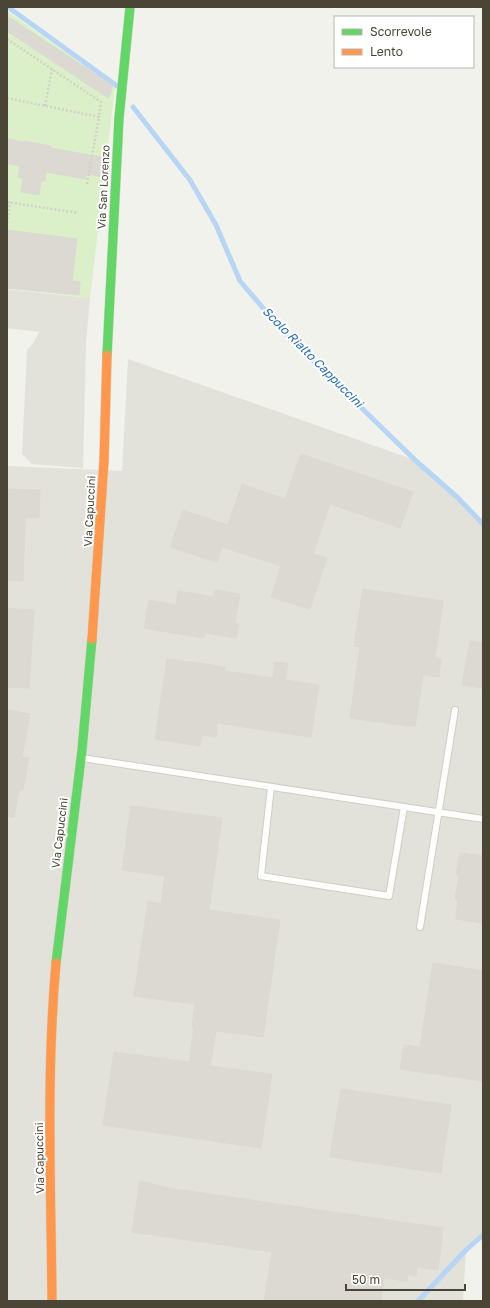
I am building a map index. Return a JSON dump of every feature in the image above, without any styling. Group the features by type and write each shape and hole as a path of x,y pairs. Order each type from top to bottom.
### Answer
{"street":[{"name":"Via San Lorenzo","path":"106,369 118,118 130,7"},
{"name":"Via Capuccini","path":"52,1301 50,1086 52,1008 58,938 81,758 94,616 103,465 106,369"}],"lane":[{"path":"420,927 456,710"},
{"path":"81,758 483,819"},
{"path":"271,787 261,876 389,896 404,807"}],"path":[{"path":"7,39 101,102 87,184"},
{"path":"45,106 52,69"},
{"path":"7,98 99,117"},
{"path":"7,223 9,202 78,213"}],"shaded area":[{"path":"7,289 90,298 86,343 83,468 32,464 22,454 27,350 34,342 39,332 7,328"},
{"path":"128,359 415,460 457,497 483,524 483,1235 466,1250 463,1301 7,1301 7,466 122,471"}],"green space":[{"path":"7,11 115,87 90,298 7,288"}],"building":[{"path":"7,16 112,85 111,93 108,98 7,31"},
{"path":"7,139 51,146 51,148 106,158 104,174 101,173 101,176 86,174 85,179 46,172 45,181 41,181 39,195 21,192 23,178 18,177 20,166 7,163"},
{"path":"7,230 77,239 72,281 80,282 79,295 7,288"},
{"path":"301,454 413,492 400,528 330,504 313,554 327,558 310,609 271,597 281,566 222,547 217,562 170,547 183,510 228,525 242,484 285,499"},
{"path":"7,489 40,490 39,518 25,518 23,581 7,580"},
{"path":"363,589 443,601 435,658 441,659 439,677 423,675 415,727 350,718 360,647 354,646"},
{"path":"215,590 240,594 235,623 239,624 236,638 205,633 204,638 144,628 149,600 176,605 178,591 214,597"},
{"path":"7,608 34,610 29,688 7,687"},
{"path":"470,641 483,643 483,688 462,685"},
{"path":"167,659 212,665 225,668 225,671 273,678 275,662 288,664 285,680 319,685 311,737 217,723 216,737 202,735 200,746 155,739"},
{"path":"7,710 30,714 22,757 29,758 23,790 19,789 14,817 7,816"},
{"path":"131,806 222,818 209,910 280,920 263,1037 216,1031 210,1066 272,1074 261,1148 103,1125 114,1052 189,1062 194,1027 192,1027 195,1004 134,996 148,902 161,904 165,876 122,870"},
{"path":"460,853 483,856 483,923 456,919 458,900 455,899 459,875 456,875"},
{"path":"433,963 483,971 483,1081 400,1069 404,1045 420,1047"},
{"path":"341,1089 451,1105 441,1173 330,1157"},
{"path":"140,1181 168,1188 443,1228 438,1270 417,1267 416,1276 408,1274 407,1281 384,1278 381,1301 264,1301 272,1252 132,1232"}],"waterway":[{"name":"Scolo Rialto Cappuccini","path":"8,7 117,86"},
{"name":"Scolo Rialto Cappuccini","path":"133,107 190,180 216,225 240,281 280,328 415,460 457,497 483,524"},
{"name":"Scolo Rialto Cappuccini","path":"418,1301 466,1250 483,1235"}],"traffic: fast":[{"path":"107,355 119,118 130,7"},
{"path":"56,963 82,750 92,639"}],"traffic: slow":[{"path":"92,639 104,461 107,355"},
{"path":"52,1301 50,1089 56,963"}]}
